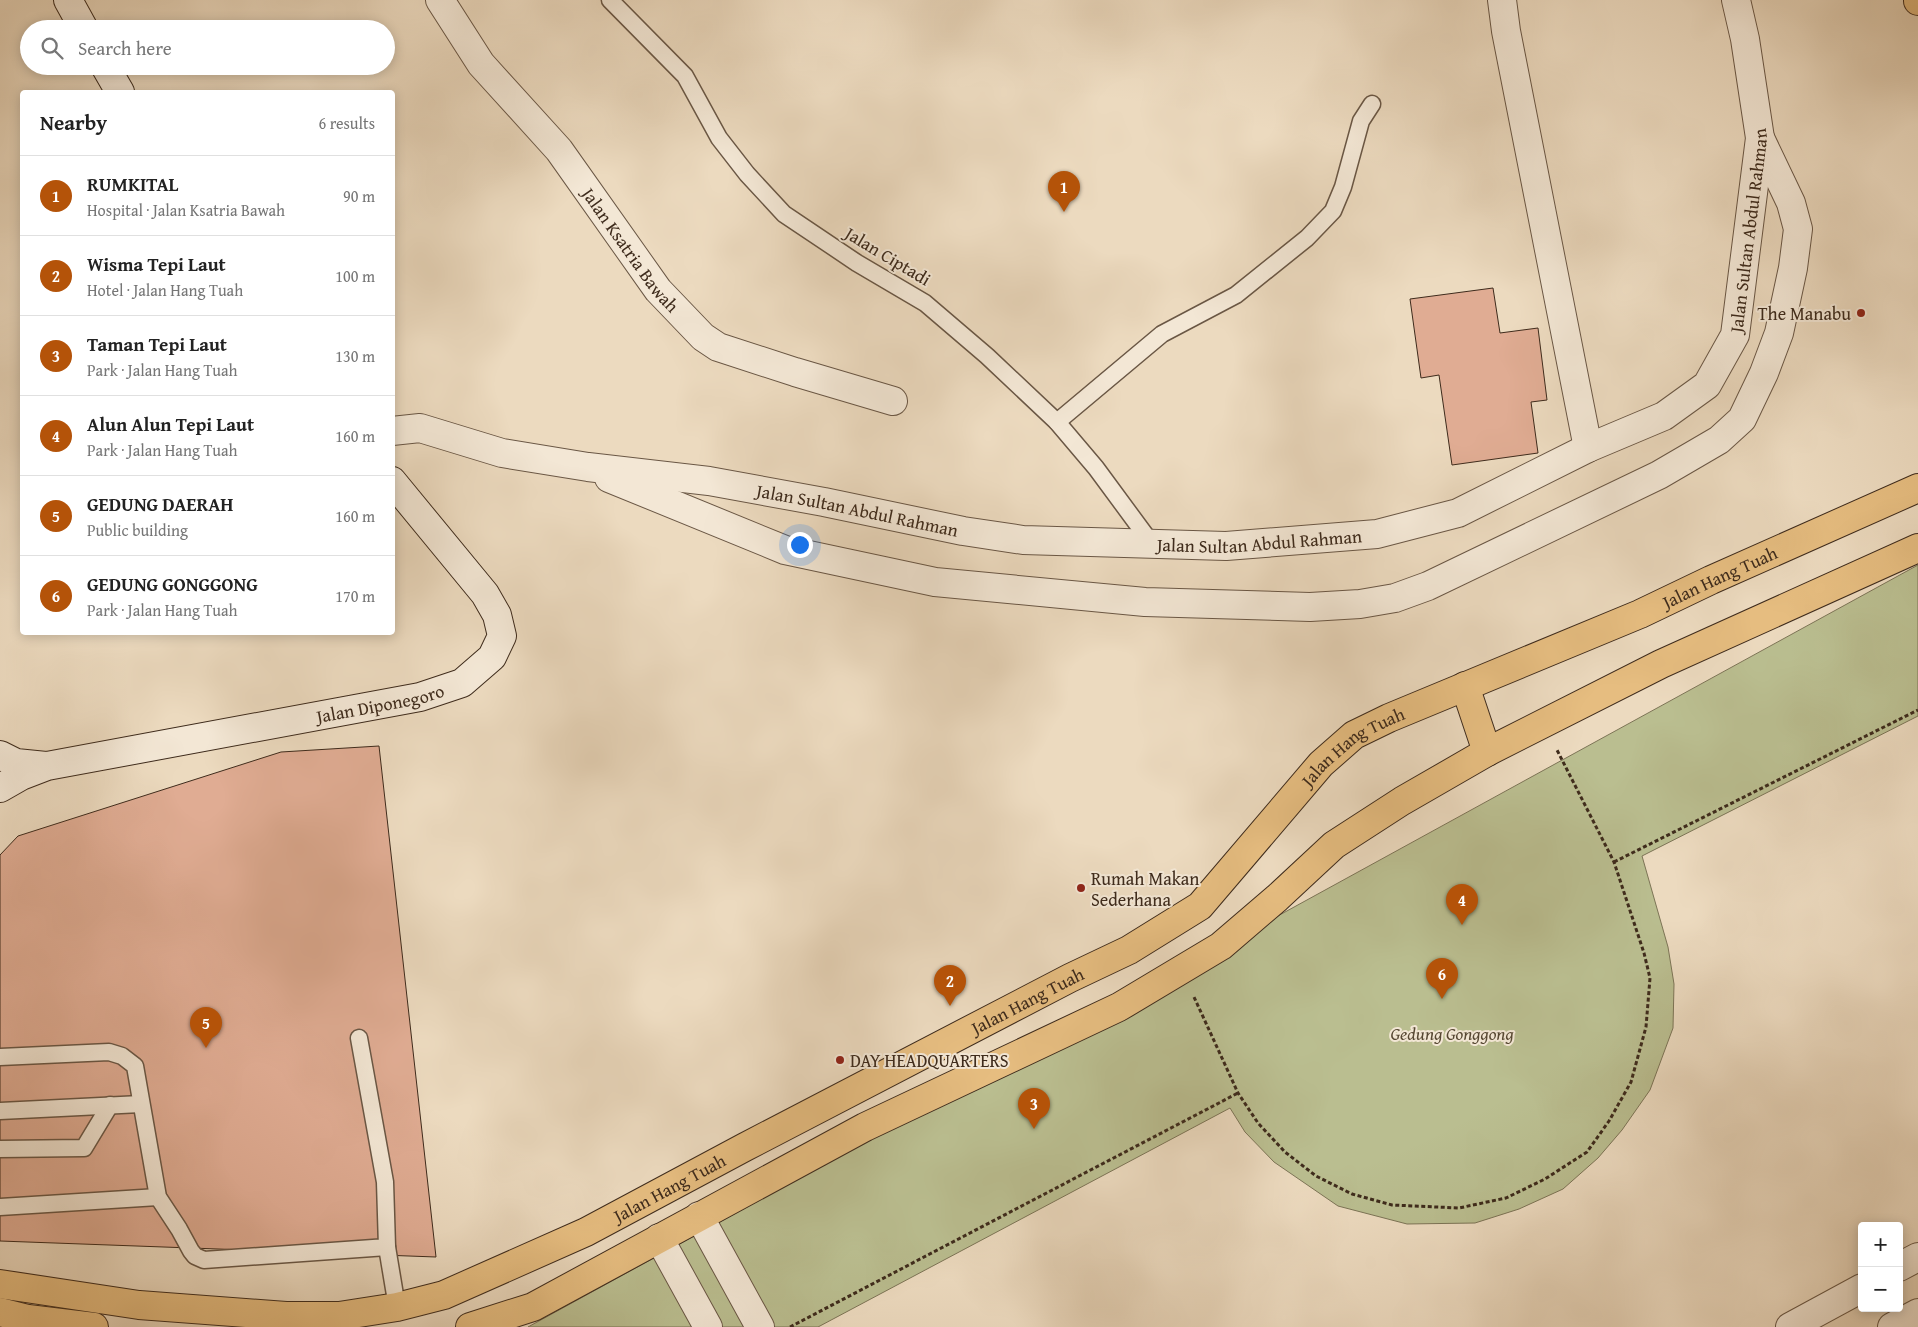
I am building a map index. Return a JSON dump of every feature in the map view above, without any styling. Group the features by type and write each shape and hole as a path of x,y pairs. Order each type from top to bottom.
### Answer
{"main road":[{"name":"Jalan Hang Tuah","path":"0,1284 139,1305 286,1316 340,1316 397,1307 444,1295 586,1232 1044,991 1129,950 1200,906 1321,764 1354,735 1389,718 1640,614 1711,580 1918,488"},
{"path":"470,1327 533,1306 864,1127 1119,1007 1221,946 1278,898 1334,845 1402,801 1487,752 1661,664 1918,548"},
{"path":"1465,686 1487,752"},
{"path":"0,1312 28,1318 94,1327"}],"street":[{"path":"68,0 79,20"},
{"name":"Jalan Ksatria Bawah","path":"440,0 481,64 559,150 658,290 703,337 718,347 893,401"},
{"path":"1502,0 1508,40 1588,448"},
{"name":"Jalan Sultan Abdul Rahman","path":"395,430 420,428 502,453 582,466 709,481 824,502 963,531 1023,540 1226,546 1377,534 1458,513 1588,448 1664,416 1707,385 1735,336 1760,138 1745,39 1736,0"},
{"path":"110,75 119,90"},
{"path":"582,466 784,550 935,582 1146,602 1225,606 1310,607 1360,604 1395,598 1444,579 1659,475 1719,440 1742,419 1764,372 1779,333 1793,268 1798,229 1791,203 1760,138"},
{"name":"Jalan Diponegoro","path":"47,766 420,697 462,684 492,658 502,636 497,615 485,594 395,485"},
{"path":"0,755 16,763 47,766"},
{"path":"0,788 21,776 47,766"},
{"path":"699,1216 760,1327"},
{"path":"659,1238 708,1327"},
{"path":"1903,1265 1918,1257"},
{"path":"1790,1327 1858,1290"},
{"path":"1892,1327 1918,1313"}],"lane":[{"name":"Jalan Ciptadi","path":"610,0 685,76 719,138 747,174 784,214 857,262 926,303 987,356 1056,422 1096,468 1152,544"},
{"path":"1056,422 1162,334 1236,295 1307,238 1333,211 1343,187 1361,122 1372,104"},
{"path":"359,1038 385,1182 387,1247 397,1307"},
{"path":"0,1057 109,1052 122,1056 135,1066 158,1197 180,1229 195,1256 204,1260 387,1247"},
{"path":"0,1111 141,1104"},
{"path":"0,1149 84,1148 110,1105"},
{"path":"0,1207 158,1197"}],"path":[{"path":"1614,862 1918,710"},
{"path":"1181,970 1238,1093 1258,1123 1285,1152 1316,1176 1352,1194 1392,1205 1459,1208 1506,1198 1545,1179 1587,1152 1609,1121 1631,1082 1646,1027 1650,978 1644,952 1614,862 1544,723"},
{"path":"790,1327 1238,1093"}],"green space":[{"name":"Gedung Gonggong","path":"1918,565 1918,716 1642,856 1668,947 1674,984 1673,1028 1650,1090 1622,1130 1598,1158 1563,1189 1519,1209 1475,1223 1407,1224 1338,1206 1274,1162 1245,1132 1230,1108 818,1327 528,1327"}],"building":[{"path":"1493,288 1500,333 1538,328 1547,400 1531,402 1538,453 1452,465 1439,375 1421,378 1410,299"},
{"path":"379,746 436,1257 0,1241 0,855 18,836 281,752"}],"place":[{"name":"RUMKITAL","path":"1064,212"},
{"name":"The Manabu","path":"1861,313"},
{"name":"Rumah Makan Sederhana","path":"1081,888"},
{"name":"Alun Alun Tepi Laut","path":"1462,925"},
{"name":"GEDUNG GONGGONG","path":"1442,999"},
{"name":"Wisma Tepi Laut","path":"950,1006"},
{"name":"GEDUNG DAERAH","path":"206,1048"},
{"name":"DAY HEADQUARTERS","path":"840,1060"},
{"name":"Taman Tepi Laut","path":"1034,1129"}]}
